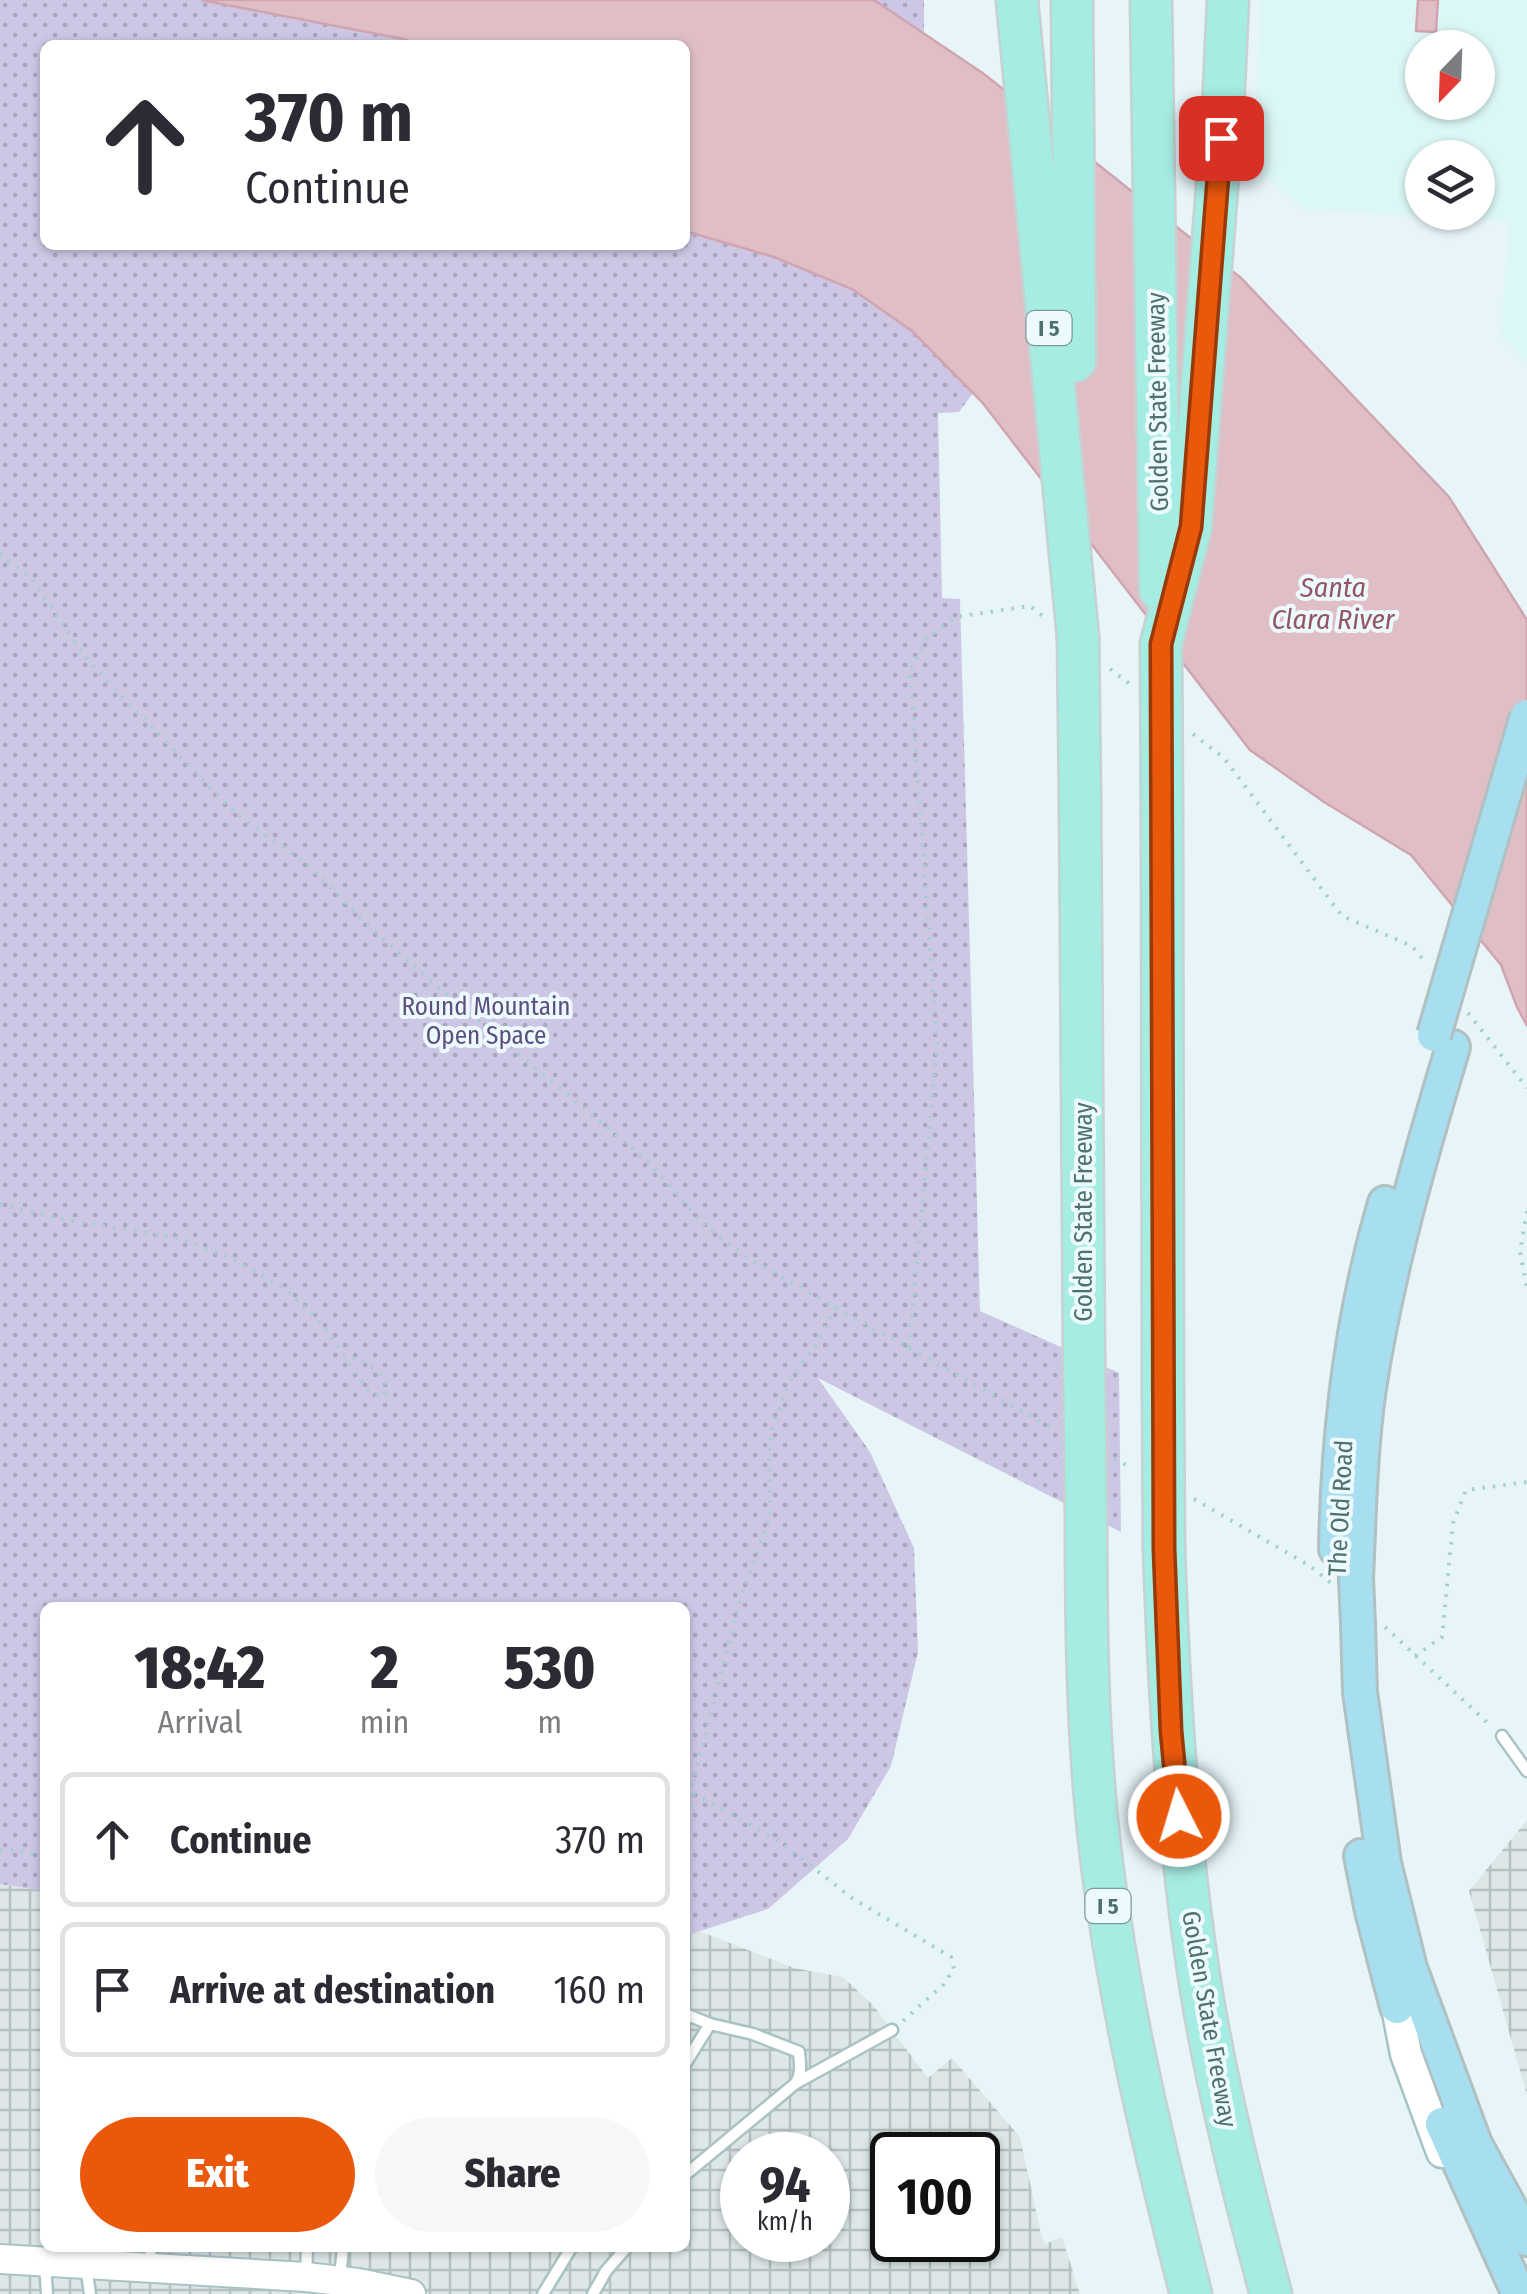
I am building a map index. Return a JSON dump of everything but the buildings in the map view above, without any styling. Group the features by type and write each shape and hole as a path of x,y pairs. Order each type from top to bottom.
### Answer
{"highway":[{"name":"Golden State Freeway","path":"1072,0 1090,1735 1100,1848 1125,2009 1191,2294"},
{"name":"Golden State Freeway","path":"1151,0 1161,644 1164,1549 1171,1731 1202,1991 1240,2176 1271,2294"},
{"path":"1161,644 1191,527 1228,0"},
{"name":"I 5","path":"1018,10 1078,637"}],"main road":[{"name":"The Old Road","path":"1443,1042 1527,716"},
{"name":"The Old Road","path":"1520,2294 1442,2124 1397,2007 1372,1912 1341,1708 1347,1616 1337,1499 1349,1368 1359,1305 1379,1224 1527,791"},
{"name":"The Old Road","path":"1347,1616 1384,1863 1410,1968 1474,2144 1527,2239"},
{"path":"1397,2007 1412,2072 1463,2208 1503,2294"}],"street":[{"path":"0,2259 86,2264 150,2258 219,2278 306,2277 411,2294"}],"lane":[{"path":"1502,1736 1527,1771"},
{"path":"690,2016 799,2052 800,2077 796,2083"},
{"path":"690,2056 710,2024"},
{"path":"690,2171 796,2083 892,2030"},
{"path":"306,2277 307,2252"},
{"path":"340,2280 343,2252"},
{"path":"542,2294 568,2252"},
{"path":"593,2294 623,2252"},
{"path":"45,2262 47,2294"},
{"path":"86,2264 90,2294"}],"path":[{"path":"0,554 32,579 89,662 234,812 308,865 431,980 651,1164 706,1227 751,1260 909,1348"},
{"path":"0,1204 67,1220 178,1238 231,1258 284,1288 321,1324 371,1394 384,1396 387,1388 382,1374 344,1355"},
{"path":"1527,1211 1520,1252 1527,1288"},
{"path":"690,1806 720,1672 742,1593 768,1524 769,1450 774,1422 792,1377 817,1344 835,1307"},
{"path":"1415,1656 1442,1637 1453,1523 1466,1490 1527,1482"},
{"path":"693,1793 779,1841 852,1898 952,1958 954,1969 944,1986 892,2030"},
{"path":"0,1850 40,1857"}],"shaded area":[{"path":"1260,0 1527,0 1527,363 1501,336 1509,222 1495,221 1495,140 1405,140 1405,215 1303,209 1254,165"},
{"path":"1527,1820 1527,2095 1469,1891"},
{"path":"0,1884 40,1890 40,2252 690,2252 690,1934 699,1931 794,1968 843,1977 873,2005 928,2078 952,2058 1020,2137 1045,2244 1062,2237 1080,2294 0,2294"}],"green space":[{"name":"Round Mountain Open Space","path":"0,0 924,0 924,109 990,370 959,412 938,413 942,598 960,599 980,1311 1119,1373 1121,1532 818,1378 870,1452 914,1548 918,1652 891,1766 848,1839 768,1909 690,1934 690,1602 40,1602 40,1890 0,1884"}],"water":[{"name":"Santa Clara River","path":"201,0 874,0 984,74 1241,278 1449,497 1527,620 1527,1026 1501,965 1411,855 1324,802 1250,750 982,402 912,331 852,289 774,257 690,232 690,40 403,39"},
{"path":"1418,0 1438,0 1436,30 1416,30"}],"route":[{"path":"1179,1816 1171,1731 1164,1549 1161,644 1191,527 1221,138"}]}
